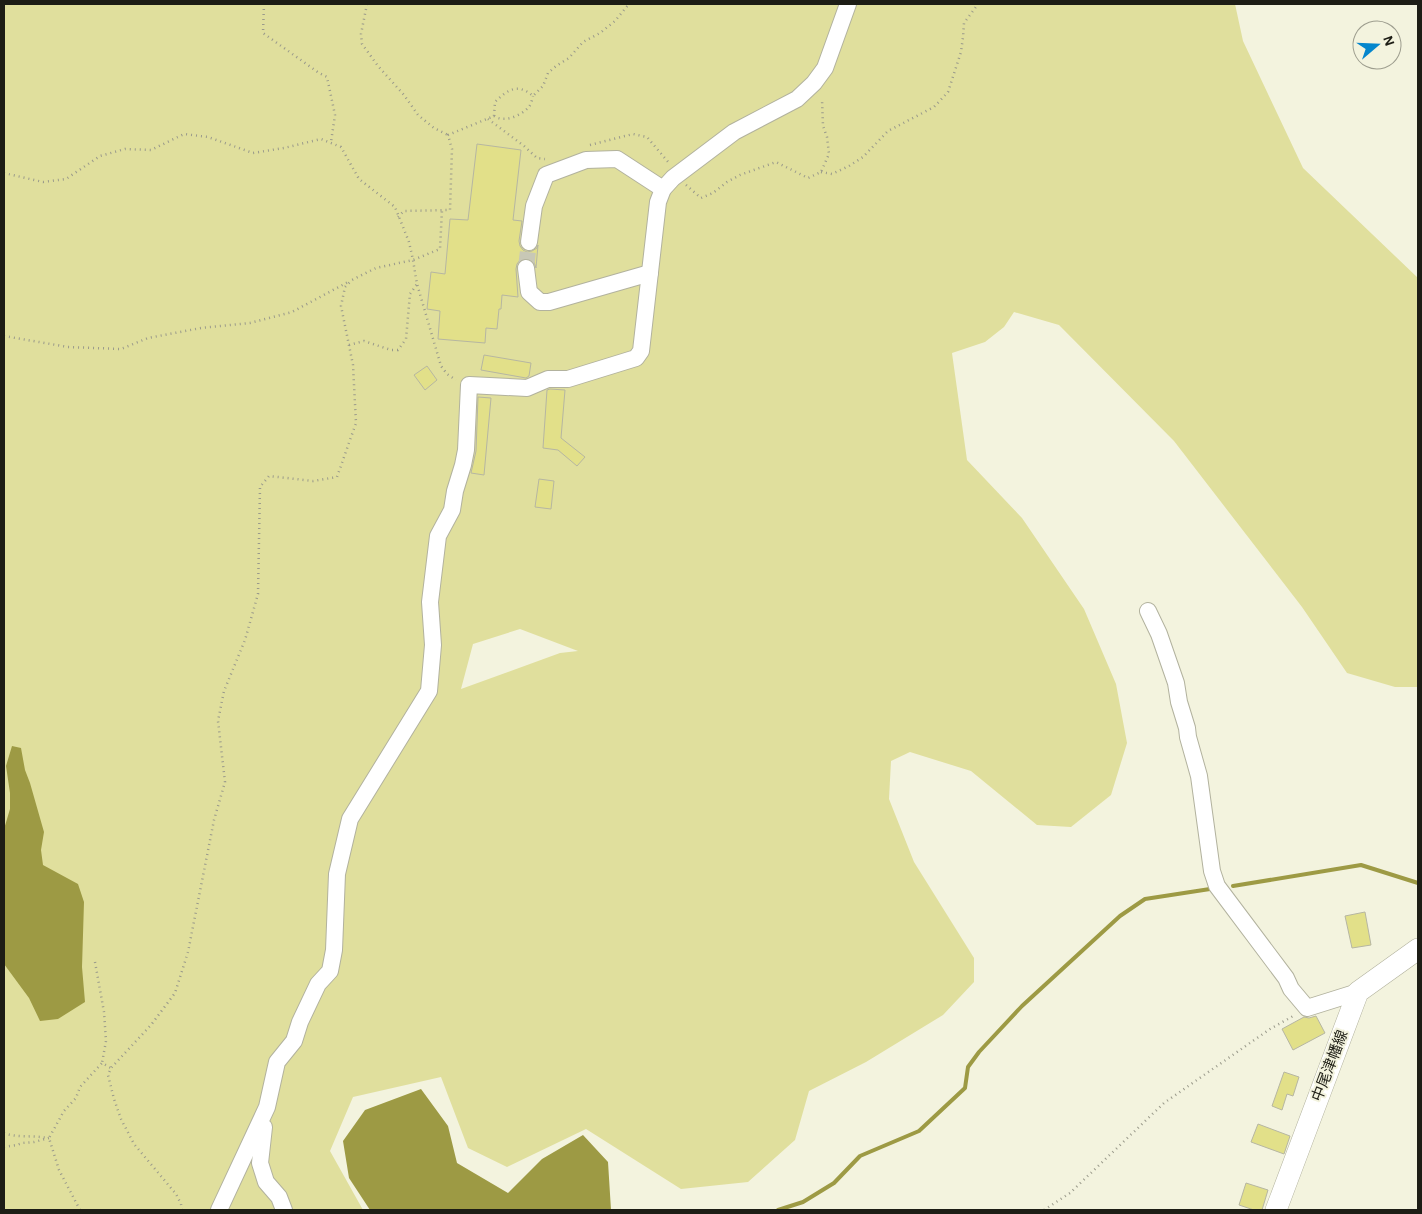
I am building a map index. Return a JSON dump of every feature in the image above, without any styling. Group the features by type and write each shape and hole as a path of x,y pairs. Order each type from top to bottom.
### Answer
{"main road":[{"path":"1358,992 1418,949"},
{"name":"中尾津幡線","path":"1276,1210 1358,992"}],"street":[{"path":"284,1210 279,1197 266,1182 260,1163 262,1136 277,1062 294,1041 300,1022 318,984 330,971 334,950 337,874 350,819 429,691 433,645 430,602 438,536 452,510 455,491 463,465 466,450 469,385 527,388 548,379 568,378 636,358 641,351 658,202 663,189 673,178 734,132 797,99 814,83 825,68 848,4"},
{"path":"529,242 534,206 546,175 557,170 586,160 617,159 663,189"},
{"path":"526,268 528,292 540,302 549,302 650,273"},
{"path":"1148,611 1159,634 1176,683 1198,776 1212,872 1217,886 1286,978 1291,989 1307,1008 1358,992"},
{"path":"219,1210 267,1107"}],"path":[{"path":"264,4 264,33 327,77 335,115 331,143"},
{"path":"367,4 361,34 362,44 418,115 434,128 448,135 452,149 450,210 404,211 398,216"},
{"path":"448,135 494,116 505,119 521,114 530,106 533,96 543,86 548,73 569,58 583,42 600,33 615,21 629,4"},
{"path":"685,184 701,198 713,193 740,174 776,162 808,178 821,172 832,174 849,166 863,157 888,131 934,107 948,92 961,52 964,23 978,4"},
{"path":"494,116 495,102 504,93 514,88 525,90 533,96"},
{"path":"821,172 829,154 823,126 822,100"},
{"path":"488,119 537,158 548,160"},
{"path":"4,173 43,182 66,179 100,156 125,149 151,150 184,134 208,137 253,153 284,148 321,138 341,147 359,178 395,207 409,242 417,284 441,366 447,374 461,383 469,385"},
{"path":"586,147 633,134 647,137 671,165"},
{"path":"4,336 68,347 121,349 148,338 201,328 250,323 292,312 376,268 413,260 440,249 442,210"},
{"path":"182,1210 176,1194 134,1144 121,1118 108,1075 111,1068 150,1026 175,993 188,952 214,820 225,782 218,721 224,690 245,640 258,594 260,487 269,476 313,481 337,477 356,424 353,365 341,306 345,287 352,280"},
{"path":"349,345 364,341 391,350 398,350 406,339 410,294 417,284"},
{"path":"80,1210 59,1170 49,1138 64,1110 76,1098 80,1087 102,1063 106,1041 104,1012 95,962"},
{"path":"1044,1210 1070,1192 1164,1104 1270,1029 1307,1008"},
{"path":"102,1063 111,1068"},
{"path":"4,1133 49,1138"},
{"path":"4,1147 49,1138"}],"shaded area":[{"path":"4,4 1235,4 1243,41 1303,168 1418,278 1418,687 1395,687 1347,673 1302,607 1174,441 1059,325 1014,312 1004,327 985,342 952,353 967,460 1022,518 1084,609 1116,684 1127,743 1111,795 1071,827 1037,825 971,771 910,752 891,761 889,799 914,862 974,958 974,982 943,1015 866,1062 809,1091 795,1140 748,1182 681,1189 586,1129 507,1167 468,1148 441,1077 353,1097 330,1151 363,1210 4,1210","holes":["520,629 578,651 560,653 461,689 473,644"]},
{"path":"12,746 21,748 25,770 44,832 41,850 43,865 78,884 84,902 82,967 85,1002 58,1019 40,1021 29,998 4,964 4,829 10,809 6,766"},
{"path":"421,1089 448,1126 457,1163 508,1193 542,1159 583,1135 608,1162 611,1210 370,1210 349,1178 343,1141 365,1110"}],"building":[{"path":"477,144 521,150 513,220 522,221 519,241 523,250 527,252 532,251 538,245 536,268 534,262 529,259 524,258 517,264 518,297 502,295 497,329 486,328 485,343 438,339 440,311 427,309 431,272 445,274 450,219 468,220"},
{"path":"484,355 531,363 529,376 526,378 481,370"},
{"path":"427,366 437,380 425,390 414,375"},
{"path":"547,390 565,390 561,438 585,457 577,466 558,450 543,448"},
{"path":"478,397 491,398 484,475 471,473 476,451"},
{"path":"539,479 554,481 551,509 535,507"},
{"path":"1365,912 1371,945 1352,948 1345,916"},
{"path":"1316,1016 1325,1033 1293,1050 1282,1029 1304,1017"},
{"path":"1284,1072 1299,1077 1293,1096 1287,1094 1282,1110 1272,1106"},
{"path":"1258,1124 1290,1136 1284,1154 1251,1142"},
{"path":"1246,1183 1268,1190 1262,1210 1254,1210 1239,1205"}],"waterway":[{"path":"1233,886 1361,865 1418,883"},
{"path":"778,1210 803,1202 834,1183 860,1156 919,1131 965,1088 968,1067 979,1052 1022,1006 1120,916 1145,899 1210,889"}],"tunnel":[{"path":"526,268 529,242"}]}
